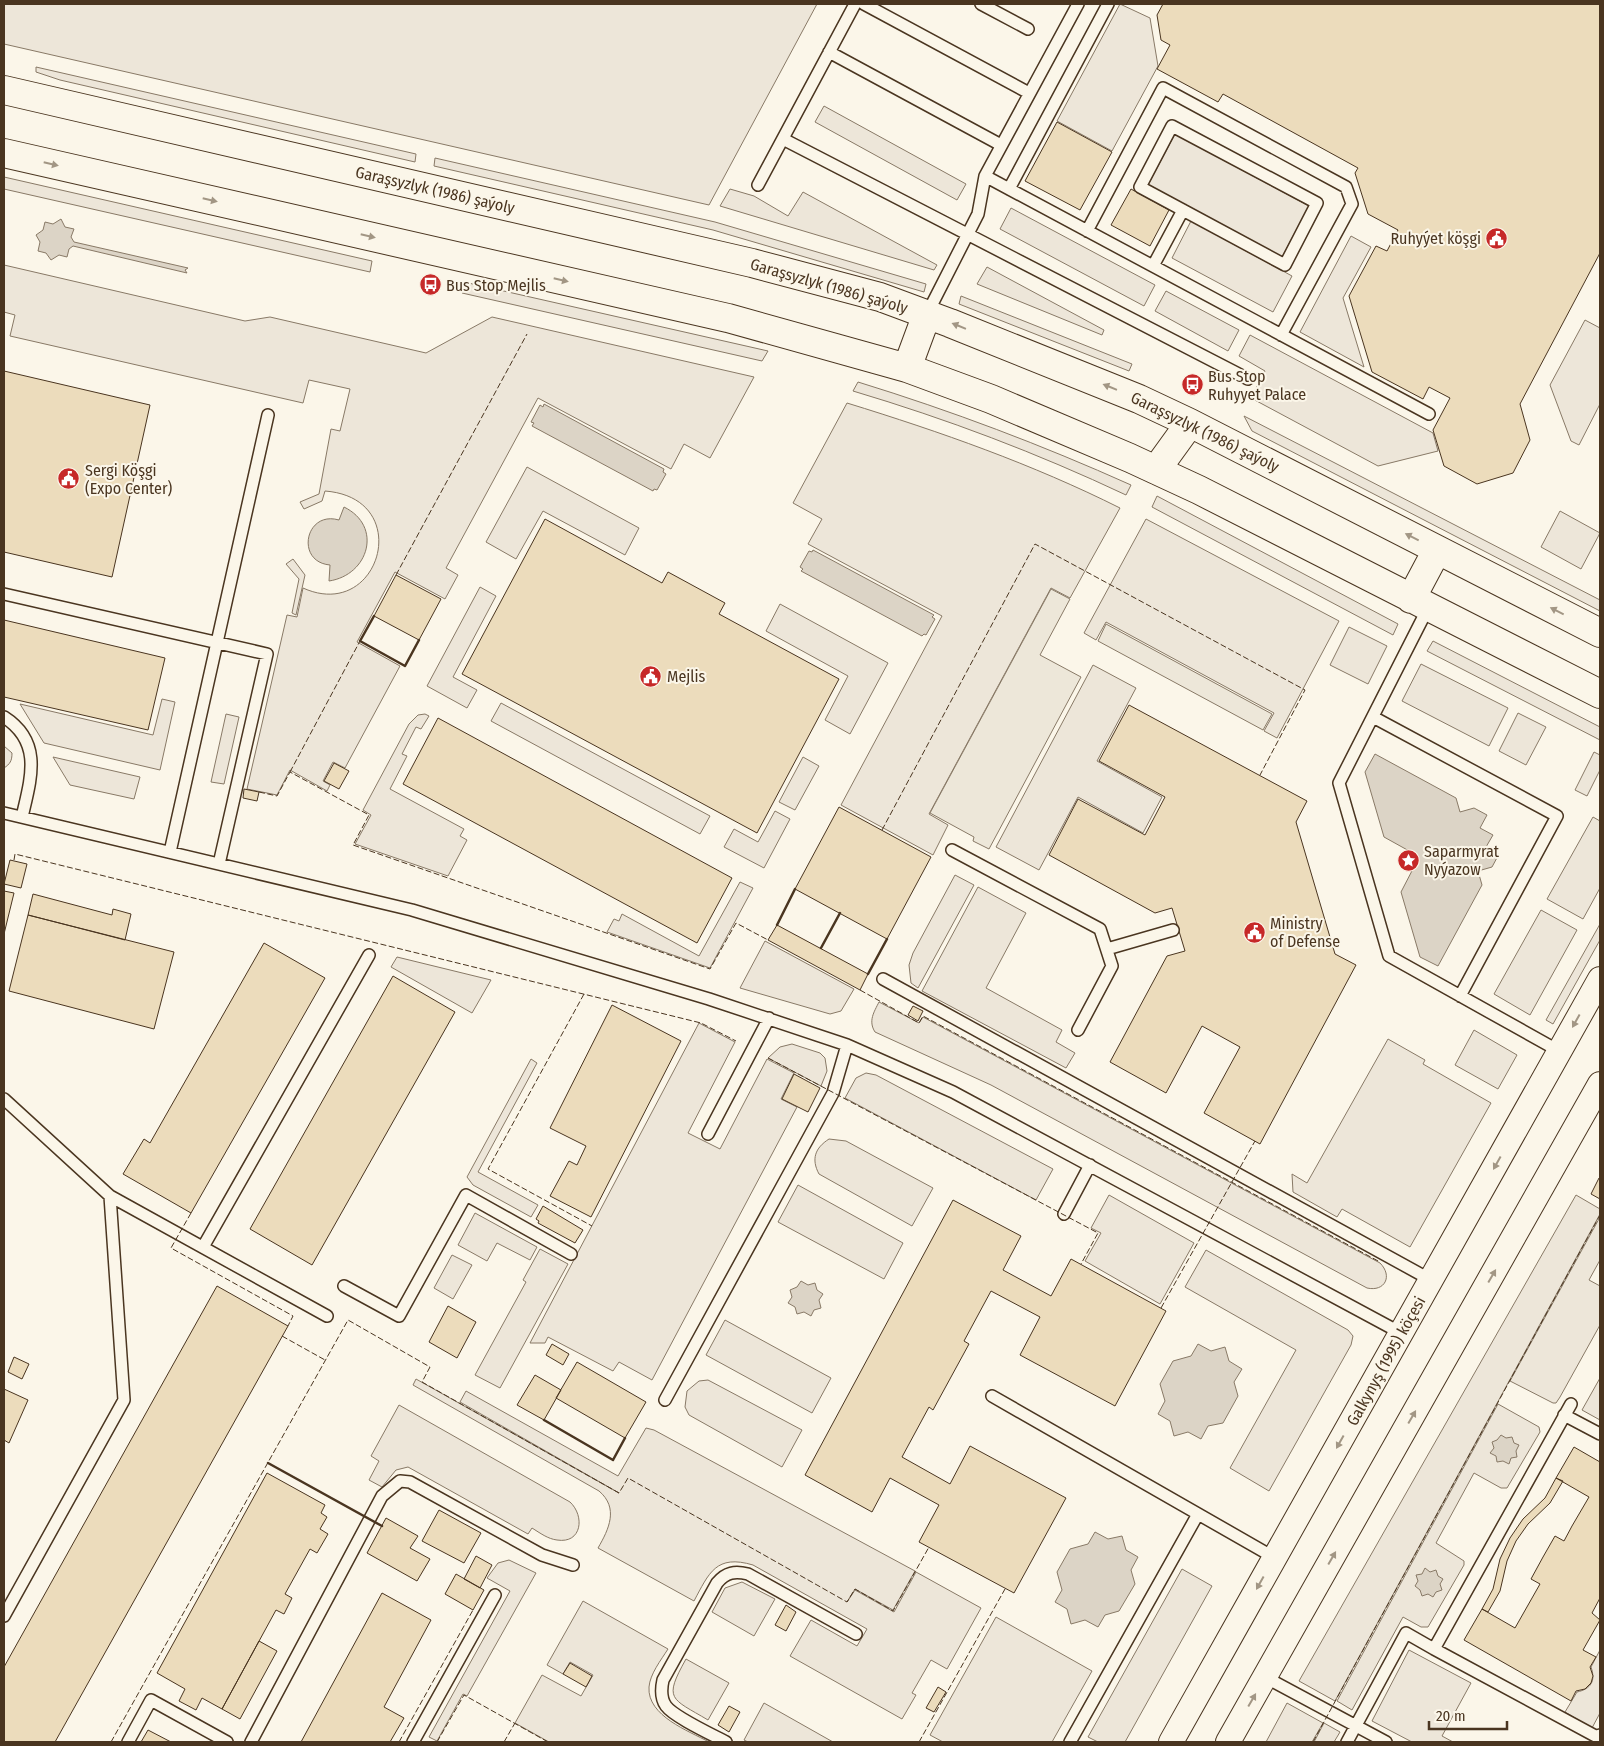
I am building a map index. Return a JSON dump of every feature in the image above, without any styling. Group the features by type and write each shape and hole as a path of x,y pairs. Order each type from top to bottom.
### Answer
{"main road":[{"name":"Garaşsyzlyk (1986) şaýoly","path":"4,90 752,264 880,297 1139,399 1190,423 1600,633"},
{"path":"4,153 728,318 908,368 1062,428 1156,470 1600,694"},
{"path":"908,368 927,314"},
{"path":"1156,470 1190,423"},
{"path":"1420,603 1437,550"}],"street":[{"name":"Galkynyş (1995) köçesi","path":"1171,1742 1600,979"},
{"path":"1228,1742 1598,1095"}],"lane":[{"path":"758,185 855,4"},
{"path":"864,4 1029,93"},
{"path":"981,4 1028,29"},
{"path":"927,314 978,214 984,176 1078,4"},
{"path":"1009,189 1108,4"},
{"path":"829,52 1001,145"},
{"path":"1087,230 1163,88 1337,182 1346,187 1352,204 1281,335"},
{"path":"1172,126 1317,204 1284,265 1183,210 1140,187 1172,126"},
{"path":"783,139 1248,379"},
{"path":"984,176 1429,414"},
{"path":"1153,266 1183,210"},
{"path":"170,852 268,415"},
{"path":"4,594 267,654 219,864"},
{"path":"1420,603 1373,717 1339,783 1389,956 1560,1051"},
{"path":"4,717 22,732 32,754 30,782 22,817"},
{"path":"1373,717 1557,816 1460,996"},
{"path":"4,812 412,910 769,1018 847,1045 953,1092 1401,1333"},
{"path":"952,850 1100,929 1112,966 1078,1030"},
{"path":"1106,949 1173,930"},
{"path":"203,1247 369,955"},
{"path":"883,979 1431,1280"},
{"path":"708,1134 769,1018"},
{"path":"665,1400 833,1093 847,1045"},
{"path":"4,1099 110,1196 327,1316"},
{"path":"1064,1214 1090,1165"},
{"path":"344,1286 399,1316 466,1195 571,1254"},
{"path":"4,1616 124,1400 110,1196"},
{"path":"992,1396 1275,1558"},
{"path":"1434,1649 1571,1404"},
{"path":"1564,1415 1600,1434"},
{"path":"251,1742 382,1496 400,1481 410,1482 542,1555 574,1565"},
{"path":"1070,1742 1198,1514"},
{"path":"726,1742 671,1711 666,1706 661,1688 667,1672 717,1583 723,1576 731,1573 748,1574 856,1634"},
{"path":"412,1742 495,1595"},
{"path":"1347,1742 1406,1633 1598,1738 1600,1735"},
{"path":"1265,1677 1386,1742"},
{"path":"128,1742 151,1700 227,1742"}],"shaded area":[{"path":"4,4 817,4 709,205 4,44"},
{"path":"1120,4 1150,18 1158,66 1112,151 1057,121"},
{"path":"36,67 416,154 415,162 60,80 36,72"},
{"path":"824,106 966,184 957,200 815,122"},
{"path":"1175,134 1309,206 1282,257 1148,185"},
{"path":"435,158 715,222 926,284 924,292 713,230 434,166"},
{"path":"4,177 372,261 370,272 4,189"},
{"path":"730,189 754,196 788,216 803,192 937,265 934,270 720,206"},
{"path":"1011,208 1155,285 1144,306 1000,229"},
{"path":"61,219 65,227 74,229 71,237 74,242 188,268 185,270 187,273 73,246 69,249 67,257 59,255 51,260 46,253 38,251 40,242 36,235 43,230 45,222 53,224"},
{"path":"1191,221 1292,276 1273,312 1172,258"},
{"path":"1351,236 1371,247 1343,298 1364,367 1300,332"},
{"path":"4,265 245,321 270,317 426,353 492,317 754,377 710,458 684,444 671,469 538,398 446,568 458,575 445,599 395,572 357,642 400,666 345,768 333,762 323,781 330,785 327,791 290,770 277,795 247,789 287,615 297,617 303,588 330,594 352,589 368,575 377,555 378,534 371,514 353,499 325,491 322,501 304,509 300,502 319,494 331,429 340,431 350,389 309,380 303,403 10,336 15,315 4,312"},
{"path":"987,267 1104,330 1102,335 977,284"},
{"path":"464,282 768,351 762,361 462,293"},
{"path":"1166,291 1239,330 1228,351 1155,311"},
{"path":"961,296 1132,364 1129,371 959,304"},
{"path":"1585,320 1600,328 1600,404 1579,445 1571,441 1550,385"},
{"path":"1250,335 1433,433 1438,451 1378,466 1251,398 1265,371 1239,356"},
{"path":"858,382 996,429 1131,485 1126,495 1059,465 991,438 923,413 853,391"},
{"path":"847,403 917,425 1020,463 1120,508 1070,598 1051,588 929,814 948,825 933,855 841,805 942,616 808,544 822,519 793,503"},
{"path":"544,404 664,469 663,472 666,474 657,490 654,489 653,491 532,426 534,423 531,422 540,405 543,407"},
{"path":"1244,416 1600,600 1600,611 1252,431"},
{"path":"527,467 639,528 625,555 543,511 516,559 486,542"},
{"path":"1157,496 1398,624 1393,635 1152,507"},
{"path":"344,507 356,515 364,526 367,537 366,549 362,560 354,570 343,577 329,581 330,565 319,562 312,555 309,547 309,538 312,529 318,522 327,519 339,520"},
{"path":"1560,511 1600,533 1581,569 1541,547"},
{"path":"1146,519 1339,621 1277,738 1264,731 1274,713 1106,622 1096,640 1084,633"},
{"path":"813,550 934,615 932,617 935,619 926,635 922,636 801,571 803,569 800,567 809,551 812,552"},
{"path":"293,559 305,575 296,615 292,613 299,579 286,564"},
{"path":"480,587 496,596 453,677 477,690 467,708 427,686"},
{"path":"1051,589 1070,599 1040,655 1081,677 989,849 973,841 974,837 930,813"},
{"path":"780,604 888,663 850,734 825,720 848,676 766,631"},
{"path":"1106,624 1272,714 1263,730 1098,641"},
{"path":"1349,627 1387,646 1368,684 1330,665"},
{"path":"1433,641 1600,727 1600,740 1427,651"},
{"path":"1421,664 1508,708 1489,746 1402,701"},
{"path":"1093,665 1136,688 1097,761 1162,797 1143,833 1078,797 1039,870 996,847"},
{"path":"162,699 175,702 160,770 44,743 20,704 153,735"},
{"path":"501,703 710,816 700,834 491,721"},
{"path":"1518,713 1546,727 1526,765 1499,751"},
{"path":"226,714 239,717 224,784 211,782"},
{"path":"425,714 429,716 421,729 416,727 402,754 407,756 390,789 464,829 460,836 467,840 448,876 355,844 371,815 363,810 409,724 418,715"},
{"path":"4,746 12,753 12,758 4,768"},
{"path":"1594,752 1600,755 1600,770 1587,796 1575,790"},
{"path":"1375,754 1456,798 1460,812 1474,808 1487,815 1480,828 1493,835 1486,847 1499,854 1492,867 1478,871 1482,885 1438,966 1420,957 1401,892 1415,865 1411,852 1384,837 1365,772"},
{"path":"53,757 140,777 134,799 70,785"},
{"path":"803,757 819,766 795,810 779,802"},
{"path":"775,811 790,819 764,868 724,847 734,829 758,842"},
{"path":"1593,817 1600,821 1600,888 1583,919 1547,899"},
{"path":"955,875 974,885 918,988 911,983 909,965 913,953"},
{"path":"740,882 753,888 710,968 607,932 614,919 619,921 622,914 699,956"},
{"path":"978,887 1026,913 986,988 1062,1030 1056,1042 1075,1053 1066,1068 922,991"},
{"path":"1541,910 1577,930 1530,1015 1494,994"},
{"path":"1600,924 1600,940 1553,1024 1546,1020"},
{"path":"765,941 854,989 841,1011 830,1014 740,988"},
{"path":"397,957 491,980 472,1013 391,967"},
{"path":"879,1002 919,1023 923,1017 1380,1263 1386,1273 1385,1282 1378,1288 1367,1288 991,1085 875,1032 872,1020"},
{"path":"699,1023 735,1042 688,1133 720,1149 767,1059 794,1073 781,1099 797,1107 652,1380 619,1362 613,1371 548,1337 545,1343 530,1343"},
{"path":"1474,1030 1517,1055 1498,1089 1455,1065"},
{"path":"1388,1039 1425,1060 1423,1064 1491,1103 1410,1247 1342,1209 1337,1217 1293,1192 1292,1174 1307,1183"},
{"path":"792,1044 820,1053 825,1058 827,1071 821,1086 768,1058 780,1047"},
{"path":"531,1059 537,1063 478,1172 538,1205 531,1217 473,1185 467,1177"},
{"path":"866,1073 876,1075 1053,1169 1036,1200 845,1098 856,1078"},
{"path":"829,1139 846,1141 933,1188 912,1226 819,1174 815,1163 816,1154 820,1146"},
{"path":"798,1185 903,1243 884,1279 778,1222"},
{"path":"1109,1195 1194,1243 1160,1304 1085,1261 1101,1233 1091,1228"},
{"path":"1576,1195 1600,1209 1600,1214 1335,1701 1299,1681"},
{"path":"475,1213 537,1247 530,1260 497,1243 487,1261 458,1245"},
{"path":"1600,1217 1600,1260 1589,1280 1600,1286 1600,1325 1560,1397 1556,1403 1553,1403 1510,1381"},
{"path":"540,1249 568,1264 500,1388 475,1375 526,1282 523,1280"},
{"path":"1206,1250 1348,1330 1353,1336 1351,1345 1269,1491 1230,1468 1296,1350 1185,1287"},
{"path":"452,1255 472,1265 453,1299 434,1288"},
{"path":"801,1281 808,1285 815,1283 817,1290 823,1294 819,1300 821,1308 814,1310 811,1316 804,1312 797,1314 795,1307 788,1303 792,1297 790,1290 797,1287"},
{"path":"725,1320 831,1378 812,1413 706,1355"},
{"path":"1198,1344 1211,1351 1225,1347 1229,1361 1242,1369 1234,1382 1238,1396 1223,1423 1208,1426 1201,1439 1188,1432 1174,1436 1170,1421 1158,1414 1165,1401 1160,1384 1173,1361 1191,1356"},
{"path":"1600,1378 1600,1420 1582,1410"},
{"path":"416,1379 619,1493 460,1402 466,1391 618,1476 646,1428 654,1430 915,1571 893,1610 855,1589 847,1602 855,1590 894,1612 916,1572 981,1608 947,1669 931,1660 912,1693 916,1695 902,1719 790,1656 811,1620 857,1646 867,1629 753,1565 730,1562 715,1568 704,1582 694,1601 598,1548 606,1533 610,1519 609,1504 599,1491 413,1385"},
{"path":"708,1380 802,1430 782,1467 689,1415 685,1407 687,1391 699,1381"},
{"path":"1498,1404 1539,1427 1540,1432 1507,1488 1501,1488 1474,1473 1436,1543 1464,1561 1464,1565 1428,1627 1421,1627 1403,1617 1352,1710 1337,1701"},
{"path":"399,1405 570,1502 578,1514 579,1521 576,1533 572,1538 565,1540 544,1536 532,1528 528,1534 408,1467 396,1470 382,1487 369,1480 379,1461 371,1456"},
{"path":"1501,1435 1506,1438 1512,1437 1514,1443 1519,1445 1516,1451 1517,1457 1511,1458 1509,1464 1503,1461 1497,1462 1496,1456 1490,1453 1494,1448 1492,1442"},
{"path":"1095,1532 1108,1539 1122,1536 1126,1550 1138,1557 1131,1570 1135,1584 1119,1611 1105,1615 1098,1627 1085,1620 1071,1624 1067,1609 1055,1602 1062,1590 1057,1572 1070,1549 1088,1544"},
{"path":"509,1560 536,1573 467,1696 463,1694 437,1741 429,1737 510,1591 487,1578 498,1563"},
{"path":"1425,1568 1430,1572 1436,1570 1438,1576 1443,1579 1440,1584 1442,1590 1436,1592 1433,1597 1428,1594 1422,1596 1420,1590 1415,1586 1418,1581 1416,1575 1422,1574"},
{"path":"1182,1569 1212,1586 1125,1742 1098,1742 1088,1737"},
{"path":"742,1582 775,1599 754,1636 712,1612 725,1588"},
{"path":"583,1601 668,1649 651,1677 650,1697 662,1714 671,1721 709,1742 549,1742 515,1723 542,1675 581,1696 593,1675 570,1662 563,1674 547,1665"},
{"path":"996,1617 1092,1671 1052,1742 943,1742 930,1735"},
{"path":"1409,1650 1471,1683 1442,1736 1453,1742 1412,1742 1372,1721"},
{"path":"1600,1650 1600,1713 1592,1728 1565,1712 1577,1692 1586,1689 1591,1684 1593,1676 1591,1667"},
{"path":"686,1659 729,1683 708,1720 686,1707 674,1697 675,1683"},
{"path":"764,1703 833,1742 748,1742 744,1740"},
{"path":"1287,1703 1323,1723 1312,1742 1266,1742"},
{"path":"1324,1723 1340,1732 1334,1742 1314,1742"}],"building":[{"name":"Ruhyýet köşgi","path":"1163,4 1600,4 1600,253 1520,404 1530,440 1513,473 1477,484 1444,466 1433,430 1450,398 1429,387 1423,399 1372,372 1349,296 1376,246 1387,251 1398,230 1368,214 1355,173 1358,168 1223,94 1218,102 1157,69 1170,45 1161,40 1157,15"},
{"path":"1057,122 1112,152 1080,210 1025,181"},
{"path":"1131,189 1169,210 1150,246 1111,225"},
{"name":"Sergi Köşgi (Expo Center)","path":"4,371 150,405 112,577 4,552"},
{"name":"Mejlis","path":"545,519 662,583 668,572 725,603 719,614 839,679 757,833 462,674"},
{"path":"396,575 441,599 419,640 374,616"},
{"path":"4,620 165,658 148,730 4,697"},
{"name":"Ministry of Defense","path":"1129,705 1307,801 1296,822 1335,954 1356,965 1260,1144 1204,1113 1240,1047 1202,1026 1166,1093 1110,1062 1167,956 1185,951 1172,908 1155,913 1049,855 1078,799 1145,835 1165,797 1099,761"},
{"path":"438,718 732,878 697,943 403,784"},
{"path":"334,763 349,771 339,789 324,781"},
{"path":"244,789 259,792 257,801 243,798"},
{"path":"839,807 931,857 887,939 795,889"},
{"path":"10,860 27,864 21,888 4,884"},
{"path":"4,891 14,893 4,934"},
{"path":"33,894 112,915 113,909 131,914 125,940 28,915"},
{"path":"28,915 174,952 154,1029 9,991"},
{"path":"777,925 868,974 860,990 768,940"},
{"path":"264,943 325,978 191,1213 123,1174 144,1139 150,1143"},
{"path":"393,976 455,1012 312,1265 250,1229"},
{"path":"612,1005 681,1041 591,1217 550,1196 569,1161 577,1165 586,1146 550,1128"},
{"path":"913,1006 923,1011 918,1021 908,1015"},
{"path":"794,1074 820,1088 808,1112 782,1099"},
{"path":"1600,1178 1600,1199 1591,1194"},
{"path":"953,1200 1021,1236 1003,1270 1051,1296 1071,1259 1166,1311 1115,1406 1020,1355 1040,1317 991,1291 964,1341 969,1344 933,1410 929,1407 902,1457 950,1484 970,1446 1066,1498 1014,1593 919,1542 939,1505 890,1478 872,1512 805,1475"},
{"path":"543,1206 583,1230 575,1243 538,1223 539,1221 536,1219"},
{"path":"217,1286 288,1326 55,1742 4,1742 4,1667"},
{"path":"448,1306 476,1322 457,1358 429,1342"},
{"path":"552,1344 569,1354 563,1365 546,1355"},
{"path":"14,1357 29,1364 22,1379 8,1372"},
{"path":"577,1362 646,1402 625,1438 556,1398"},
{"path":"535,1375 561,1390 544,1420 517,1405"},
{"path":"4,1389 28,1400 9,1443 4,1440"},
{"path":"1574,1447 1600,1462 1600,1598 1592,1613 1600,1620 1583,1650 1596,1657 1590,1667 1593,1676 1591,1683 1585,1689 1576,1691 1571,1701 1464,1640 1482,1609 1515,1628 1540,1584 1531,1579 1543,1557 1555,1536 1564,1541 1589,1497 1556,1478"},
{"path":"267,1473 325,1505 321,1513 327,1517 320,1529 328,1534 317,1553 310,1549 285,1594 292,1598 284,1614 276,1610 222,1709 202,1698 196,1710 179,1701 185,1689 157,1673"},
{"path":"1556,1478 1563,1481 1550,1503 1528,1524 1516,1541 1507,1561 1500,1591 1488,1612 1482,1609 1493,1589 1500,1559 1510,1538 1523,1519 1545,1498"},
{"path":"439,1510 481,1533 464,1563 422,1541"},
{"path":"386,1518 418,1536 410,1548 430,1559 417,1581 367,1553"},
{"path":"476,1556 492,1565 480,1588 464,1579"},
{"path":"456,1574 484,1590 473,1610 445,1594"},
{"path":"382,1593 431,1620 384,1707 404,1718 390,1742 301,1742"},
{"path":"786,1605 796,1612 786,1631 775,1625"},
{"path":"259,1641 277,1651 240,1719 222,1709"},
{"path":"570,1663 592,1676 586,1687 563,1674"},
{"path":"938,1687 946,1692 934,1712 926,1708"},
{"path":"729,1706 740,1712 729,1732 718,1725"},
{"path":"148,1730 171,1742 141,1742"}],"fence":[{"path":"396,575 527,334"},
{"path":"882,830 1035,544 1305,690 1260,775"},
{"path":"290,772 360,641"},
{"path":"259,792 277,796 290,772 369,815 353,845 710,969 736,923 768,940"},
{"path":"14,860 15,854 701,1023 736,1041"},
{"path":"860,990 919,1023 923,1016 1380,1262"},
{"path":"584,994 488,1169 592,1226"},
{"path":"768,1058 1098,1233 1081,1264"},
{"path":"1161,1308 1255,1141"},
{"path":"191,1213 171,1248 293,1316 288,1326"},
{"path":"1313,1742 1600,1215"},
{"path":"111,1742 348,1320 430,1367 422,1382 619,1493 628,1478 847,1602 855,1589 893,1611 929,1547"},
{"path":"282,1336 325,1360"},
{"path":"919,1742 1005,1589"},
{"path":"399,1742 473,1610"},
{"path":"437,1742 464,1695 548,1742"},
{"path":"504,1742 515,1723"}],"wall":[{"path":"374,616 360,641 405,666 419,640"},
{"path":"777,925 795,889"},
{"path":"821,948 840,913"},
{"path":"868,974 887,939"},
{"path":"544,1420 613,1460 625,1438"},
{"path":"268,1463 382,1526"}],"place":[{"name":"Ruhyýet köşgi","path":"1497,238"},
{"name":"Bus Stop Mejlis","path":"430,285"},
{"name":"Bus Stop Ruhyyet Palace","path":"1192,385"},
{"name":"Sergi Köşgi (Expo Center)","path":"69,479"},
{"name":"Mejlis","path":"651,676"},
{"name":"Saparmyrat Nyýazow","path":"1408,860"},
{"name":"Ministry of Defense","path":"1254,932"}]}
